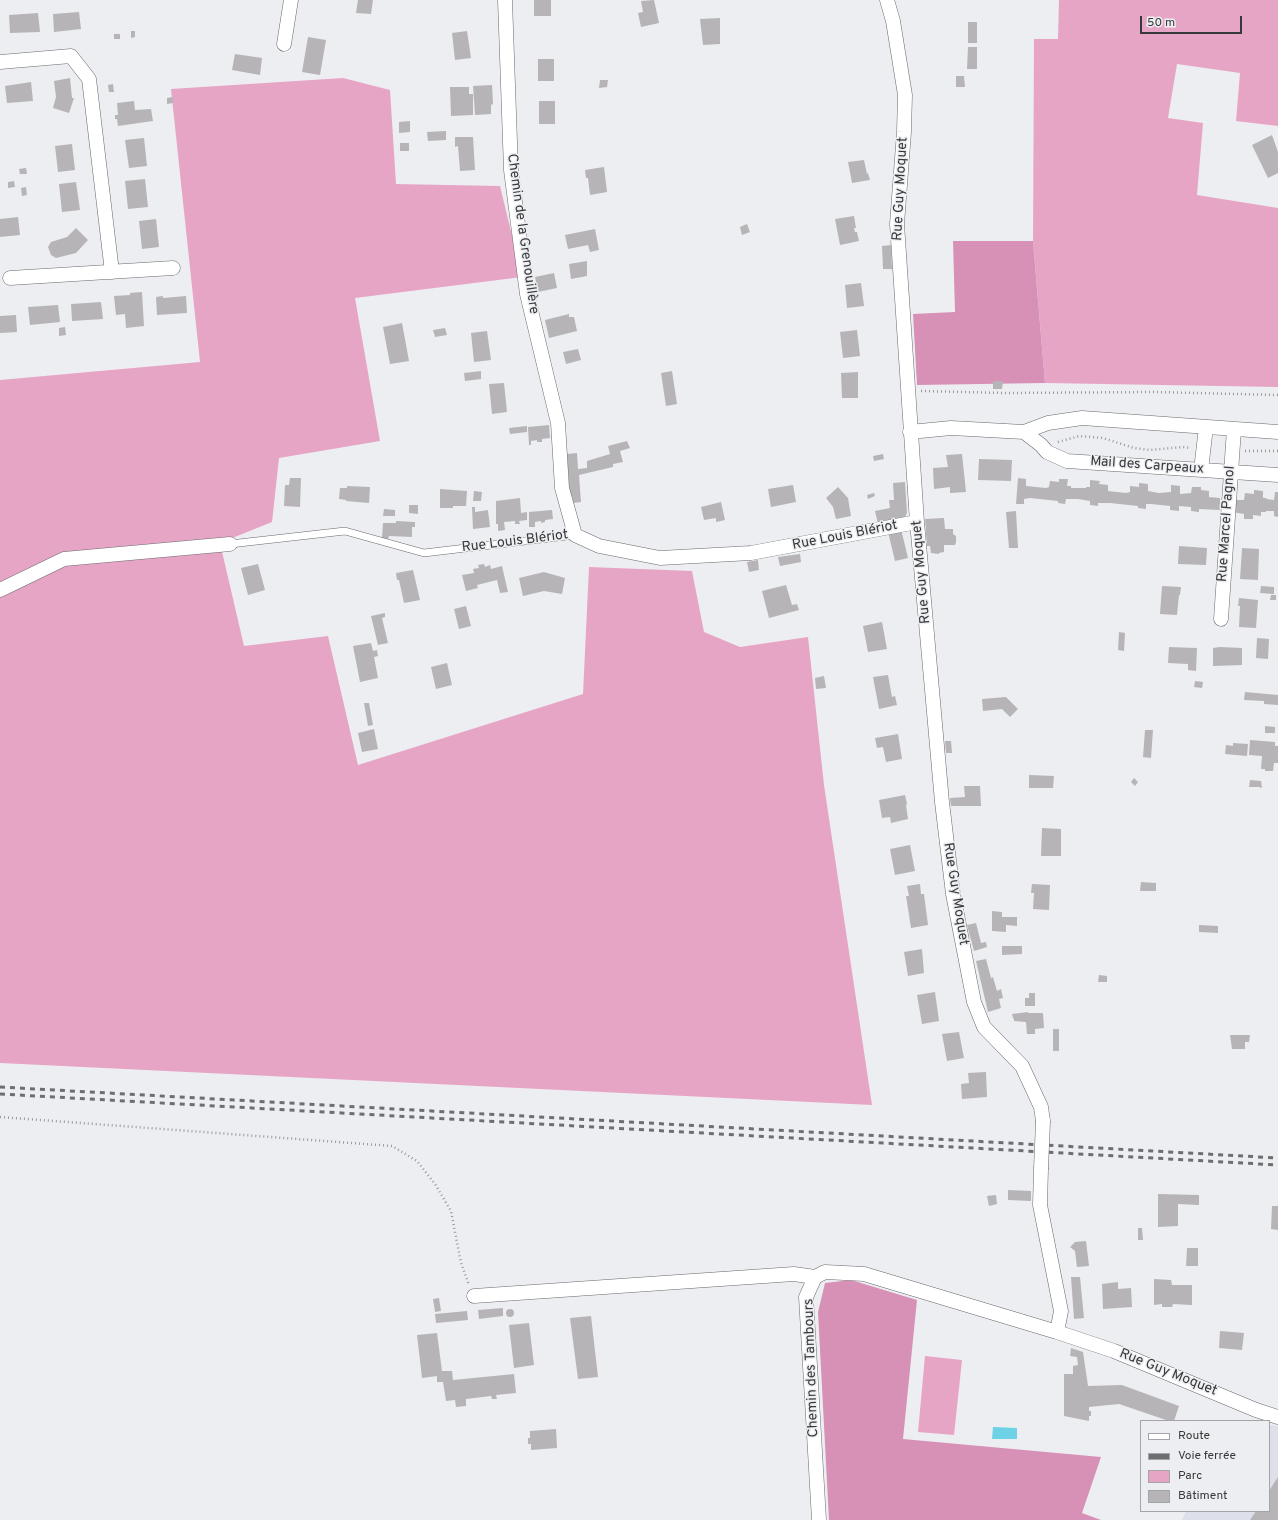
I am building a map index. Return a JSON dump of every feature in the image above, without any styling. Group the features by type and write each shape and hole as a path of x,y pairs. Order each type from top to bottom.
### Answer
{"street":[{"path":"284,44 291,0"},
{"name":"Chemin de la Grenouillère","path":"505,0 511,170 527,294 558,423 562,488 575,535"},
{"name":"Rue Guy Moquet","path":"887,0 893,21 904,95 904,132 897,224 917,522 942,802 953,894 974,1002 984,1027 1022,1066 1041,1107 1043,1121 1040,1205 1061,1311 1057,1332 1114,1351 1256,1410 1278,1417"},
{"path":"0,62 71,56 89,79 112,272"},
{"path":"10,278 173,268"},
{"path":"910,432 951,428 1024,432 1048,423 1082,418 1278,432"},
{"path":"1201,470 1206,427"},
{"name":"Rue Marcel Pagnol","path":"1221,619 1234,429"},
{"name":"Mail des Carpeaux","path":"1024,432 1041,445 1047,452 1067,461 1278,475"},
{"name":"Rue Louis Blériot","path":"575,535 599,546 660,558 751,553 917,522"},
{"path":"0,590 64,559 230,544"},
{"path":"474,1296 794,1274 815,1277 825,1272 864,1274 1057,1332"},
{"name":"Chemin des Tambours","path":"815,1277 806,1297 819,1520"}],"lane":[{"name":"Rue Louis Blériot","path":"230,544 345,531 424,553 575,535"}],"path":[{"path":"908,391 1004,393 1155,392 1278,395"},
{"path":"1047,452 1059,441 1079,436 1104,438 1134,448 1150,450 1183,447 1203,449"},
{"path":"1232,451 1278,451"},
{"path":"0,1117 392,1146 417,1160 435,1184 451,1211 461,1263 474,1296"}],"shaded area":[{"path":"953,241 1033,241 1045,383 917,385 913,314 955,312"},
{"path":"851,1280 917,1300 903,1439 1101,1457 1082,1513 1101,1520 829,1520 818,1312 825,1283"},
{"path":"1270,1425 1278,1426 1278,1520 1182,1520 1186,1512 1270,1512"}],"green space":[{"path":"1059,0 1278,0 1278,126 1236,121 1240,73 1177,64 1168,118 1203,123 1197,195 1278,208 1278,387 1045,383 1033,241 1034,39 1058,39"},
{"path":"343,78 390,90 396,184 500,186 522,277 355,298 380,441 279,458 272,522 220,543 244,646 328,636 358,765 583,694 589,567 692,571 704,632 740,647 808,637 824,785 872,1105 0,1063 0,380 200,362 171,89"},
{"path":"925,1356 962,1360 954,1435 918,1432"}],"water":[{"path":"993,1427 1017,1428 1017,1439 992,1439"}],"building":[{"path":"358,0 373,0 371,14 356,13"},
{"path":"534,0 551,0 551,16 534,16"},
{"path":"654,0 659,23 641,27 638,13 643,12 641,1"},
{"path":"79,12 81,29 54,32 53,14"},
{"path":"38,13 40,32 10,33 9,15"},
{"path":"720,18 720,44 703,45 700,19"},
{"path":"968,22 977,22 977,43 968,43"},
{"path":"131,31 135,31 135,37 131,38"},
{"path":"467,31 471,58 455,60 452,33"},
{"path":"114,34 120,34 120,39 114,39"},
{"path":"308,37 326,40 320,75 302,72"},
{"path":"968,47 977,47 977,69 967,69"},
{"path":"235,54 262,58 260,75 232,70"},
{"path":"538,59 554,59 554,81 538,81"},
{"path":"956,76 964,76 965,87 956,87"},
{"path":"70,78 72,98 74,98 69,113 53,108 56,97 54,81"},
{"path":"600,80 608,80 607,87 599,88"},
{"path":"31,82 33,101 7,103 5,86"},
{"path":"113,84 114,92 109,92 108,85"},
{"path":"492,85 493,104 491,105 491,114 475,115 473,86"},
{"path":"450,87 469,87 469,94 473,94 473,115 451,116"},
{"path":"173,97 173,103 167,104 167,98"},
{"path":"134,101 135,110 151,109 153,121 118,126 117,119 115,119 115,115 118,115 117,103"},
{"path":"539,101 555,101 555,124 539,124"},
{"path":"410,121 410,132 399,133 399,122"},
{"path":"446,131 446,140 428,141 427,132"},
{"path":"1272,135 1278,152 1278,173 1268,178 1252,145"},
{"path":"455,137 473,137 475,170 460,171 458,146 455,147"},
{"path":"144,138 147,166 129,168 125,140"},
{"path":"400,143 409,143 409,151 400,151"},
{"path":"72,144 75,170 58,172 55,146"},
{"path":"864,160 870,180 852,183 848,162"},
{"path":"604,167 607,192 590,195 588,178 586,178 585,170"},
{"path":"26,168 27,174 20,174 19,169"},
{"path":"145,179 148,207 128,209 125,181"},
{"path":"14,181 15,187 8,188 8,182"},
{"path":"76,182 80,210 62,212 59,184"},
{"path":"26,187 27,195 22,196 21,188"},
{"path":"854,216 856,228 854,228 855,232 857,232 859,241 840,245 835,219"},
{"path":"18,217 20,235 0,237 0,219"},
{"path":"156,219 159,247 142,249 139,221"},
{"path":"747,224 750,232 742,235 740,227"},
{"path":"76,228 88,240 76,253 56,258 51,255 48,247 51,242 67,237"},
{"path":"595,229 599,250 590,252 588,245 568,249 565,235"},
{"path":"891,245 892,269 883,269 882,246"},
{"path":"587,261 587,276 571,279 569,264"},
{"path":"554,273 557,288 538,292 535,277"},
{"path":"861,283 864,306 847,308 845,285"},
{"path":"142,292 144,326 126,328 125,314 116,315 114,296 130,295 130,293"},
{"path":"163,296 163,298 186,296 187,313 157,315 156,297"},
{"path":"101,302 103,319 72,321 71,304"},
{"path":"58,305 60,322 30,325 28,307"},
{"path":"569,314 569,317 574,317 577,331 549,338 545,320"},
{"path":"16,315 17,332 0,333 0,316"},
{"path":"402,323 409,361 390,364 383,327"},
{"path":"65,327 66,335 59,336 59,328"},
{"path":"445,328 447,335 435,337 433,330"},
{"path":"857,330 860,356 843,358 840,332"},
{"path":"487,331 491,360 474,362 471,333"},
{"path":"578,349 581,360 566,364 563,352"},
{"path":"481,371 481,379 465,381 464,373"},
{"path":"672,371 677,404 666,406 661,373"},
{"path":"858,372 858,398 842,398 841,373"},
{"path":"993,381 1003,381 1002,389 993,389"},
{"path":"504,383 507,412 492,414 489,384"},
{"path":"549,425 550,438 542,439 542,442 537,442 537,440 531,441 531,445 529,445 528,427"},
{"path":"527,426 527,432 510,434 509,428"},
{"path":"627,441 630,448 620,451 623,462 613,464 613,467 579,475 581,502 573,503 573,497 570,498 567,454 577,453 578,469 587,468 587,461 610,454 608,446"},
{"path":"883,454 884,459 874,461 873,456"},
{"path":"962,454 966,492 950,493 950,487 934,489 933,468 948,467 946,455"},
{"path":"979,459 1012,460 1011,481 978,480"},
{"path":"290,478 301,478 300,507 284,506 285,485 289,485"},
{"path":"1018,478 1026,479 1026,486 1046,488 1049,487 1050,481 1059,482 1059,479 1068,479 1067,486 1071,486 1071,488 1086,488 1090,487 1090,480 1100,481 1099,484 1108,485 1108,491 1126,493 1130,492 1130,486 1139,487 1139,483 1148,484 1148,491 1159,493 1171,492 1171,485 1180,486 1180,494 1191,493 1192,487 1201,487 1201,490 1209,491 1209,497 1220,498 1220,510 1199,509 1199,512 1191,511 1191,507 1179,506 1179,511 1170,510 1170,506 1151,504 1146,504 1146,509 1138,508 1138,506 1110,503 1098,503 1098,506 1090,505 1090,501 1078,499 1066,499 1065,504 1058,503 1058,501 1030,498 1024,499 1024,504 1016,504"},
{"path":"905,482 907,513 904,519 878,524 875,511 890,508 889,500 894,500 893,483"},
{"path":"793,485 796,502 771,507 768,489"},
{"path":"347,486 370,487 369,503 339,499 340,488 347,488"},
{"path":"838,487 848,498 851,516 836,519 833,507 826,498"},
{"path":"440,489 467,491 466,506 440,508"},
{"path":"1254,490 1263,491 1263,498 1274,500 1275,492 1278,492 1278,517 1274,516 1274,511 1266,511 1261,512 1261,516 1253,515 1253,519 1244,519 1244,514 1232,512 1233,500 1244,500 1245,493 1254,494"},
{"path":"474,491 482,492 481,501 473,501"},
{"path":"874,493 875,496 868,499 867,495"},
{"path":"520,498 521,513 527,512 527,520 519,521 520,524 515,524 515,521 504,522 505,530 498,531 498,524 496,524 496,501"},
{"path":"721,502 725,520 716,522 716,518 704,520 701,507"},
{"path":"409,505 418,505 418,514 409,513"},
{"path":"472,507 475,507 475,512 488,510 490,527 473,529"},
{"path":"384,509 395,510 395,516 383,516"},
{"path":"552,510 553,519 545,520 545,522 541,523 541,521 535,522 535,527 529,527 529,512"},
{"path":"1016,511 1018,548 1009,548 1006,512"},
{"path":"944,518 945,529 953,529 953,534 956,536 955,545 944,545 944,552 939,554 931,553 930,546 927,546 925,519"},
{"path":"396,521 415,522 415,527 412,527 412,537 389,536 388,539 382,538 383,523 396,523"},
{"path":"901,529 908,558 895,561 888,532"},
{"path":"1179,546 1207,548 1206,565 1178,564"},
{"path":"1242,548 1259,549 1258,580 1240,579"},
{"path":"800,554 801,562 780,566 778,557"},
{"path":"758,560 759,570 749,572 747,562"},
{"path":"258,564 265,590 248,595 241,568"},
{"path":"484,564 485,567 490,565 491,569 502,566 508,592 500,593 497,580 477,585 478,588 466,591 462,575 474,573 473,569 479,568 478,565"},
{"path":"413,570 420,600 404,603 396,573"},
{"path":"544,572 565,578 562,594 544,591 523,596 519,578"},
{"path":"786,585 792,605 797,604 799,610 769,618 762,591"},
{"path":"1162,586 1181,587 1177,615 1160,614"},
{"path":"1261,586 1274,587 1274,594 1260,593"},
{"path":"1271,595 1276,595 1276,600 1270,600"},
{"path":"1239,598 1258,600 1256,628 1239,627"},
{"path":"466,606 471,626 459,629 454,609"},
{"path":"385,613 385,617 382,618 388,643 378,645 371,616"},
{"path":"882,622 887,649 868,652 863,626"},
{"path":"1119,632 1125,633 1124,651 1118,650"},
{"path":"1257,638 1269,639 1268,659 1256,658"},
{"path":"371,643 373,651 377,650 378,656 374,657 378,678 360,682 353,646"},
{"path":"1169,647 1197,648 1196,671 1188,670 1188,664 1168,663"},
{"path":"1213,648 1242,648 1242,665 1213,666"},
{"path":"447,663 452,685 436,689 431,667"},
{"path":"888,675 892,697 895,696 897,705 879,709 873,677"},
{"path":"824,676 826,688 816,689 815,678"},
{"path":"1195,681 1203,682 1202,688 1194,687"},
{"path":"1245,692 1278,695 1278,705 1264,704 1264,701 1244,700"},
{"path":"1006,697 1018,709 1010,717 1002,709 983,711 982,699"},
{"path":"364,703 369,703 373,725 368,726"},
{"path":"1265,726 1275,727 1275,733 1265,733"},
{"path":"374,729 378,749 362,752 358,733"},
{"path":"1145,730 1153,730 1151,758 1143,757"},
{"path":"898,734 902,759 886,762 883,747 877,748 875,738"},
{"path":"1250,740 1275,742 1275,746 1278,746 1278,763 1274,763 1273,771 1265,771 1265,769 1261,769 1262,756 1249,755"},
{"path":"945,741 951,741 952,753 946,753"},
{"path":"1233,743 1248,744 1247,756 1225,754 1226,745 1233,746"},
{"path":"1029,775 1054,776 1053,788 1029,788"},
{"path":"1134,778 1138,782 1135,786 1131,782"},
{"path":"1250,780 1261,781 1262,788 1249,787"},
{"path":"964,786 980,786 981,806 951,806 950,798 965,797"},
{"path":"905,795 908,819 891,823 890,817 882,818 879,800"},
{"path":"1042,828 1061,829 1061,856 1041,856"},
{"path":"910,845 915,871 895,875 890,849"},
{"path":"1141,882 1156,883 1156,891 1140,891"},
{"path":"920,884 921,894 924,894 928,925 911,928 906,896 909,896 907,886"},
{"path":"1032,884 1050,885 1049,910 1033,909 1034,893 1031,893"},
{"path":"992,911 1002,912 1002,917 1017,917 1017,926 1006,925 1006,932 992,931"},
{"path":"976,923 981,943 986,942 987,947 974,951 967,925"},
{"path":"1199,925 1218,926 1218,933 1199,932"},
{"path":"1002,946 1022,946 1022,954 1002,955"},
{"path":"922,949 924,973 908,976 904,952"},
{"path":"986,959 991,978 993,977 997,991 1001,989 1003,998 999,999 1001,1008 988,1012 976,961"},
{"path":"1099,975 1107,976 1107,982 1098,982"},
{"path":"935,992 939,1021 922,1024 917,995"},
{"path":"1029,993 1035,993 1035,1006 1025,1006 1025,998 1029,998"},
{"path":"1028,1012 1043,1013 1044,1028 1035,1029 1035,1034 1027,1034 1026,1022 1014,1021 1012,1014"},
{"path":"1053,1029 1059,1029 1059,1051 1053,1051"},
{"path":"959,1032 964,1058 947,1061 942,1034"},
{"path":"1230,1035 1250,1035 1249,1042 1245,1042 1245,1049 1232,1049"},
{"path":"986,1072 987,1097 962,1099 961,1084 969,1083 968,1073"},
{"path":"1008,1190 1031,1191 1031,1201 1008,1200"},
{"path":"1158,1194 1199,1195 1199,1205 1178,1204 1178,1226 1158,1227"},
{"path":"996,1195 997,1204 989,1206 987,1196"},
{"path":"1272,1206 1278,1206 1278,1230 1271,1229"},
{"path":"1138,1228 1142,1228 1143,1240 1138,1240"},
{"path":"1086,1241 1089,1266 1077,1267 1075,1251 1070,1247 1075,1242"},
{"path":"1187,1248 1198,1248 1198,1266 1186,1266"},
{"path":"1071,1277 1080,1277 1084,1318 1074,1319"},
{"path":"1154,1279 1171,1280 1172,1285 1192,1285 1192,1305 1173,1304 1172,1307 1162,1307 1162,1304 1154,1305"},
{"path":"1118,1282 1118,1289 1131,1288 1132,1307 1103,1309 1102,1284"},
{"path":"439,1298 441,1311 435,1312 433,1299"},
{"path":"503,1308 503,1316 479,1319 478,1310"},
{"path":"508,1309 512,1309 514,1313 512,1317 508,1317 506,1315 506,1311"},
{"path":"467,1311 468,1320 436,1323 435,1314"},
{"path":"591,1316 598,1377 578,1379 570,1318"},
{"path":"529,1323 534,1365 514,1368 509,1325"},
{"path":"1220,1331 1244,1333 1242,1350 1219,1348"},
{"path":"437,1333 442,1371 452,1371 453,1380 514,1374 516,1393 496,1395 497,1399 492,1399 491,1396 466,1399 466,1406 456,1407 455,1400 446,1401 443,1382 437,1382 437,1376 422,1378 417,1335"},
{"path":"1071,1348 1083,1352 1088,1386 1122,1385 1179,1406 1174,1420 1166,1420 1119,1404 1089,1407 1091,1416 1089,1416 1089,1421 1064,1416 1064,1374 1073,1374 1073,1366 1078,1365 1077,1357 1070,1356"},
{"path":"556,1429 557,1448 531,1450 531,1444 528,1444 530,1431"},
{"path":"1278,1477 1278,1520 1250,1520 1255,1512 1270,1512 1270,1489"}],"railway":[{"path":"0,1087 1278,1158"},
{"path":"0,1094 1278,1165"}]}
